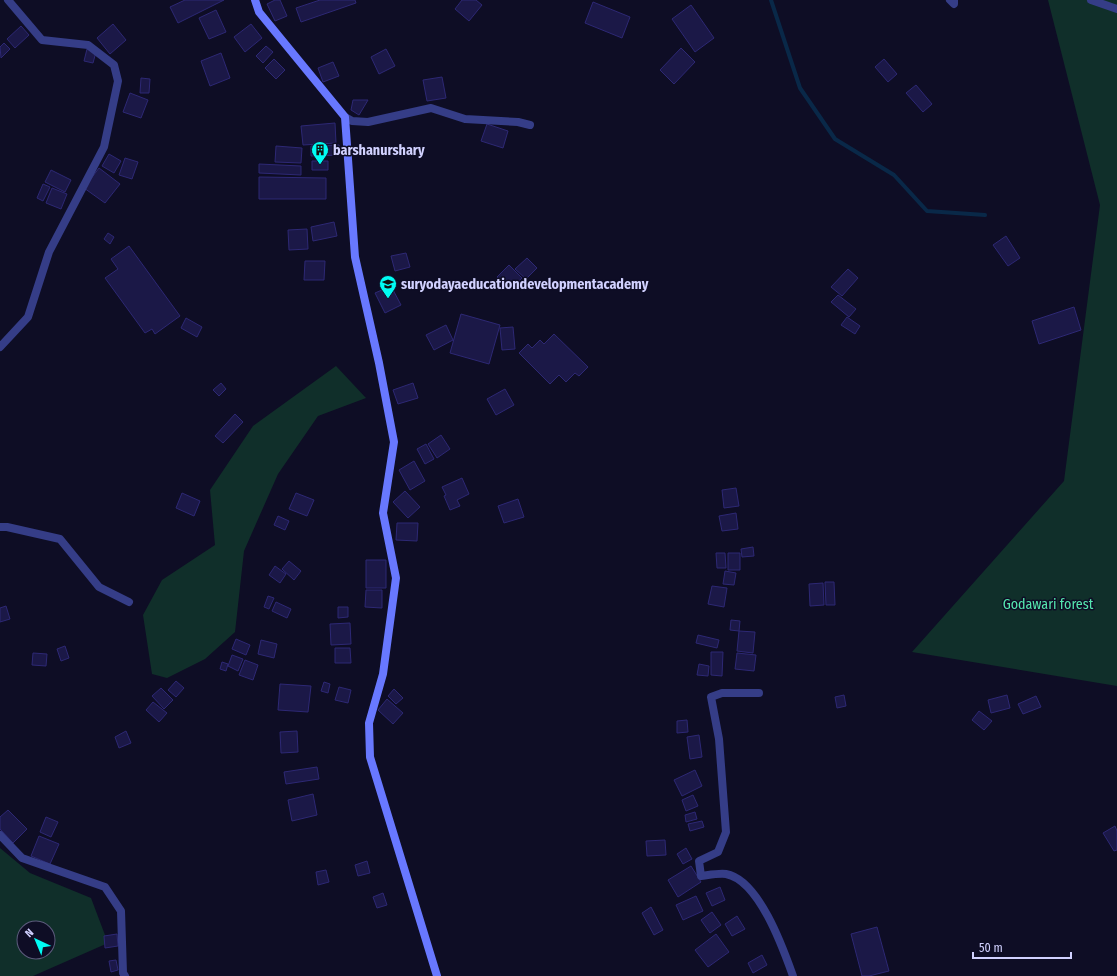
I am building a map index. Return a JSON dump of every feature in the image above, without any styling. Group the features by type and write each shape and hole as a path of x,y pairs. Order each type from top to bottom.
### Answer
{"street":[{"path":"0,347 28,317 49,252 104,147 118,81 114,65 88,45 42,40 8,0"},
{"path":"255,0 259,12 345,117 352,121 368,122 431,108 465,119 518,122 530,125"},
{"path":"950,0 954,4 954,0"},
{"path":"1091,0 1117,9"},
{"path":"345,117 355,257 379,363 394,442 383,513 396,578 383,674 369,723 370,757 437,976"},
{"path":"0,527 7,527 60,539 99,587 128,602"},
{"path":"759,692 722,693 711,696 719,740 726,832 718,852 699,861 701,876 726,874 748,886 768,916 793,976"},
{"path":"0,835 22,858 105,887 121,911 122,973 125,976"}],"green space":[{"name":"Godawari forest","path":"1048,0 1117,0 1117,686 912,652 1064,481 1100,205"},
{"path":"336,366 366,398 318,416 278,474 244,551 235,632 205,659 167,678 152,674 143,615 162,580 215,545 210,490 253,426"},
{"path":"0,848 30,873 91,898 108,943 33,976 0,976"}],"building":[{"path":"185,0 224,0 178,23 170,7"},
{"path":"275,0 280,0 287,16 275,21 267,4"},
{"path":"320,0 355,0 356,3 301,22 296,8"},
{"path":"462,0 476,0 482,5 469,21 455,9"},
{"path":"593,2 630,17 622,38 585,23"},
{"path":"691,5 714,38 695,52 672,19"},
{"path":"216,10 226,32 209,39 199,18"},
{"path":"113,24 126,40 110,54 97,38"},
{"path":"251,24 262,38 245,52 234,37"},
{"path":"21,26 29,35 15,48 7,39"},
{"path":"4,43 10,49 1,58 0,47"},
{"path":"266,46 273,52 263,63 256,56"},
{"path":"681,48 695,62 674,84 660,70"},
{"path":"87,49 96,52 93,63 84,61"},
{"path":"386,49 395,66 379,74 371,57"},
{"path":"221,53 230,78 210,86 201,61"},
{"path":"274,59 285,70 276,79 265,68"},
{"path":"884,59 897,74 888,82 875,67"},
{"path":"333,62 339,76 323,82 318,68"},
{"path":"442,77 446,98 427,101 423,80"},
{"path":"141,78 150,79 149,93 140,93"},
{"path":"916,85 932,104 923,112 906,93"},
{"path":"130,93 148,100 141,118 123,112"},
{"path":"353,100 368,100 359,115 351,110"},
{"path":"335,123 336,143 303,145 301,126"},
{"path":"487,124 508,131 503,148 481,141"},
{"path":"339,145 340,155 311,156 311,146"},
{"path":"276,146 302,148 301,163 275,162"},
{"path":"109,154 121,161 114,173 102,166"},
{"path":"125,158 138,162 132,179 119,175"},
{"name":"barshanurshary","path":"312,161 328,161 328,170 312,170"},
{"path":"259,164 301,166 301,175 259,173"},
{"path":"99,168 120,184 105,203 84,188"},
{"path":"51,170 71,180 65,192 45,182"},
{"path":"259,177 326,178 326,199 259,199"},
{"path":"43,184 50,187 43,201 37,198"},
{"path":"52,188 67,194 61,209 46,203"},
{"path":"334,222 337,236 313,241 311,227"},
{"path":"307,229 308,249 289,250 288,230"},
{"path":"108,233 114,237 110,244 104,239"},
{"path":"1006,236 1020,258 1008,266 993,245"},
{"path":"129,246 180,316 155,334 152,329 145,333 105,278 118,269 111,259"},
{"path":"406,253 410,267 395,271 391,256"},
{"path":"527,258 537,268 526,279 515,269"},
{"path":"305,261 325,261 324,280 304,280"},
{"path":"509,265 522,278 509,290 497,277"},
{"path":"848,269 858,278 842,296 831,287"},
{"name":"suryodayaeducationdevelopmentacademy","path":"391,286 401,305 385,313 375,293"},
{"path":"838,295 856,309 849,317 831,302"},
{"path":"1074,307 1081,330 1039,344 1032,321"},
{"path":"461,314 500,325 489,364 450,353"},
{"path":"847,317 860,326 855,334 841,325"},
{"path":"186,318 202,327 197,337 181,328"},
{"path":"446,325 453,340 434,350 426,335"},
{"path":"513,327 515,349 502,350 500,328"},
{"path":"554,334 588,367 579,376 575,373 566,382 559,375 550,384 519,353 528,344 532,348 540,340 544,344"},
{"path":"221,383 226,389 219,396 213,390"},
{"path":"413,383 418,398 398,404 393,390"},
{"path":"505,389 514,405 496,415 487,399"},
{"path":"235,414 243,422 223,443 215,436"},
{"path":"441,435 450,449 437,458 428,444"},
{"path":"426,444 434,459 425,464 417,449"},
{"path":"414,461 425,481 410,490 399,470"},
{"path":"462,478 469,494 457,500 460,506 450,510 442,487"},
{"path":"736,488 739,506 724,508 722,490"},
{"path":"405,491 420,507 408,518 393,502"},
{"path":"182,493 200,501 194,516 176,508"},
{"path":"296,493 314,500 307,516 289,509"},
{"path":"518,499 524,517 504,523 498,506"},
{"path":"736,513 738,529 722,531 719,516"},
{"path":"278,516 289,521 285,530 274,525"},
{"path":"397,523 418,523 417,541 396,540"},
{"path":"753,547 754,556 742,557 741,549"},
{"path":"716,553 725,553 726,568 717,568"},
{"path":"728,553 740,553 740,570 728,570"},
{"path":"366,560 386,560 386,588 366,588"},
{"path":"289,561 301,571 294,580 282,569"},
{"path":"275,566 286,574 280,583 269,575"},
{"path":"725,571 736,573 734,585 723,584"},
{"path":"825,582 834,582 835,605 826,605"},
{"path":"823,583 824,605 810,606 809,584"},
{"path":"712,586 727,588 724,607 708,604"},
{"path":"366,590 382,590 382,608 365,607"},
{"path":"268,596 274,598 269,609 264,607"},
{"path":"276,602 291,609 287,618 272,611"},
{"path":"6,606 10,619 0,622 0,608"},
{"path":"338,607 348,607 348,617 338,618"},
{"path":"731,620 740,621 739,631 730,630"},
{"path":"350,623 351,644 331,645 330,624"},
{"path":"739,631 755,632 753,653 737,651"},
{"path":"698,635 719,640 717,648 696,643"},
{"path":"236,639 250,645 246,655 232,649"},
{"path":"261,640 277,644 274,658 258,654"},
{"path":"65,646 69,658 61,661 57,649"},
{"path":"335,648 350,648 351,663 335,663"},
{"path":"711,652 723,652 722,676 711,675"},
{"path":"33,653 47,654 46,666 32,665"},
{"path":"737,653 756,655 754,671 735,669"},
{"path":"232,655 243,659 238,671 228,666"},
{"path":"245,660 258,665 253,680 239,675"},
{"path":"222,662 228,664 226,671 220,669"},
{"path":"699,664 709,666 708,676 697,675"},
{"path":"176,681 184,688 176,697 168,690"},
{"path":"324,682 330,684 328,693 321,691"},
{"path":"280,684 311,686 308,712 278,710"},
{"path":"339,687 351,690 348,703 335,700"},
{"path":"161,688 173,700 164,709 152,696"},
{"path":"394,689 403,698 396,704 388,696"},
{"path":"844,695 846,706 837,708 835,697"},
{"path":"1007,695 1010,708 991,713 988,700"},
{"path":"1036,696 1041,707 1023,714 1018,704"},
{"path":"387,699 403,713 393,724 378,710"},
{"path":"153,702 167,713 159,722 146,710"},
{"path":"979,711 992,721 984,730 972,720"},
{"path":"687,720 688,732 677,733 677,721"},
{"path":"126,731 131,743 119,748 115,737"},
{"path":"297,731 298,752 281,753 280,732"},
{"path":"699,735 702,757 690,759 687,737"},
{"path":"317,767 319,779 286,784 284,772"},
{"path":"695,770 702,786 682,796 674,780"},
{"path":"313,794 317,815 292,821 288,800"},
{"path":"693,795 698,806 686,811 682,800"},
{"path":"8,810 27,829 13,843 0,829 0,817"},
{"path":"695,812 697,819 686,822 685,815"},
{"path":"46,817 58,822 51,837 40,832"},
{"path":"702,821 704,827 690,831 688,824"},
{"path":"1115,826 1117,831 1117,850 1114,851 1103,833"},
{"path":"39,836 59,844 50,864 31,856"},
{"path":"665,840 666,855 647,856 646,841"},
{"path":"686,848 692,859 683,864 677,854"},
{"path":"367,861 370,873 358,876 355,865"},
{"path":"691,866 701,882 678,897 668,880"},
{"path":"326,870 329,882 318,885 316,872"},
{"path":"720,887 725,900 712,906 706,893"},
{"path":"383,893 387,905 377,908 373,897"},
{"path":"696,896 703,911 683,920 676,905"},
{"path":"651,907 663,930 654,935 642,913"},
{"path":"712,912 721,925 710,933 701,920"},
{"path":"737,916 745,929 732,936 725,924"},
{"path":"877,927 889,971 869,976 862,976 851,934"},
{"path":"117,934 118,946 105,948 104,936"},
{"path":"716,934 729,952 708,967 695,950"},
{"path":"762,955 767,965 753,973 748,963"},
{"path":"116,960 118,970 111,972 109,961"}],"waterway":[{"path":"771,0 800,88 835,139 894,175 927,211 985,215"}],"place":[{"name":"barshanurshary","path":"320,165"},
{"name":"suryodayaeducationdevelopmentacademy","path":"388,299"}]}
